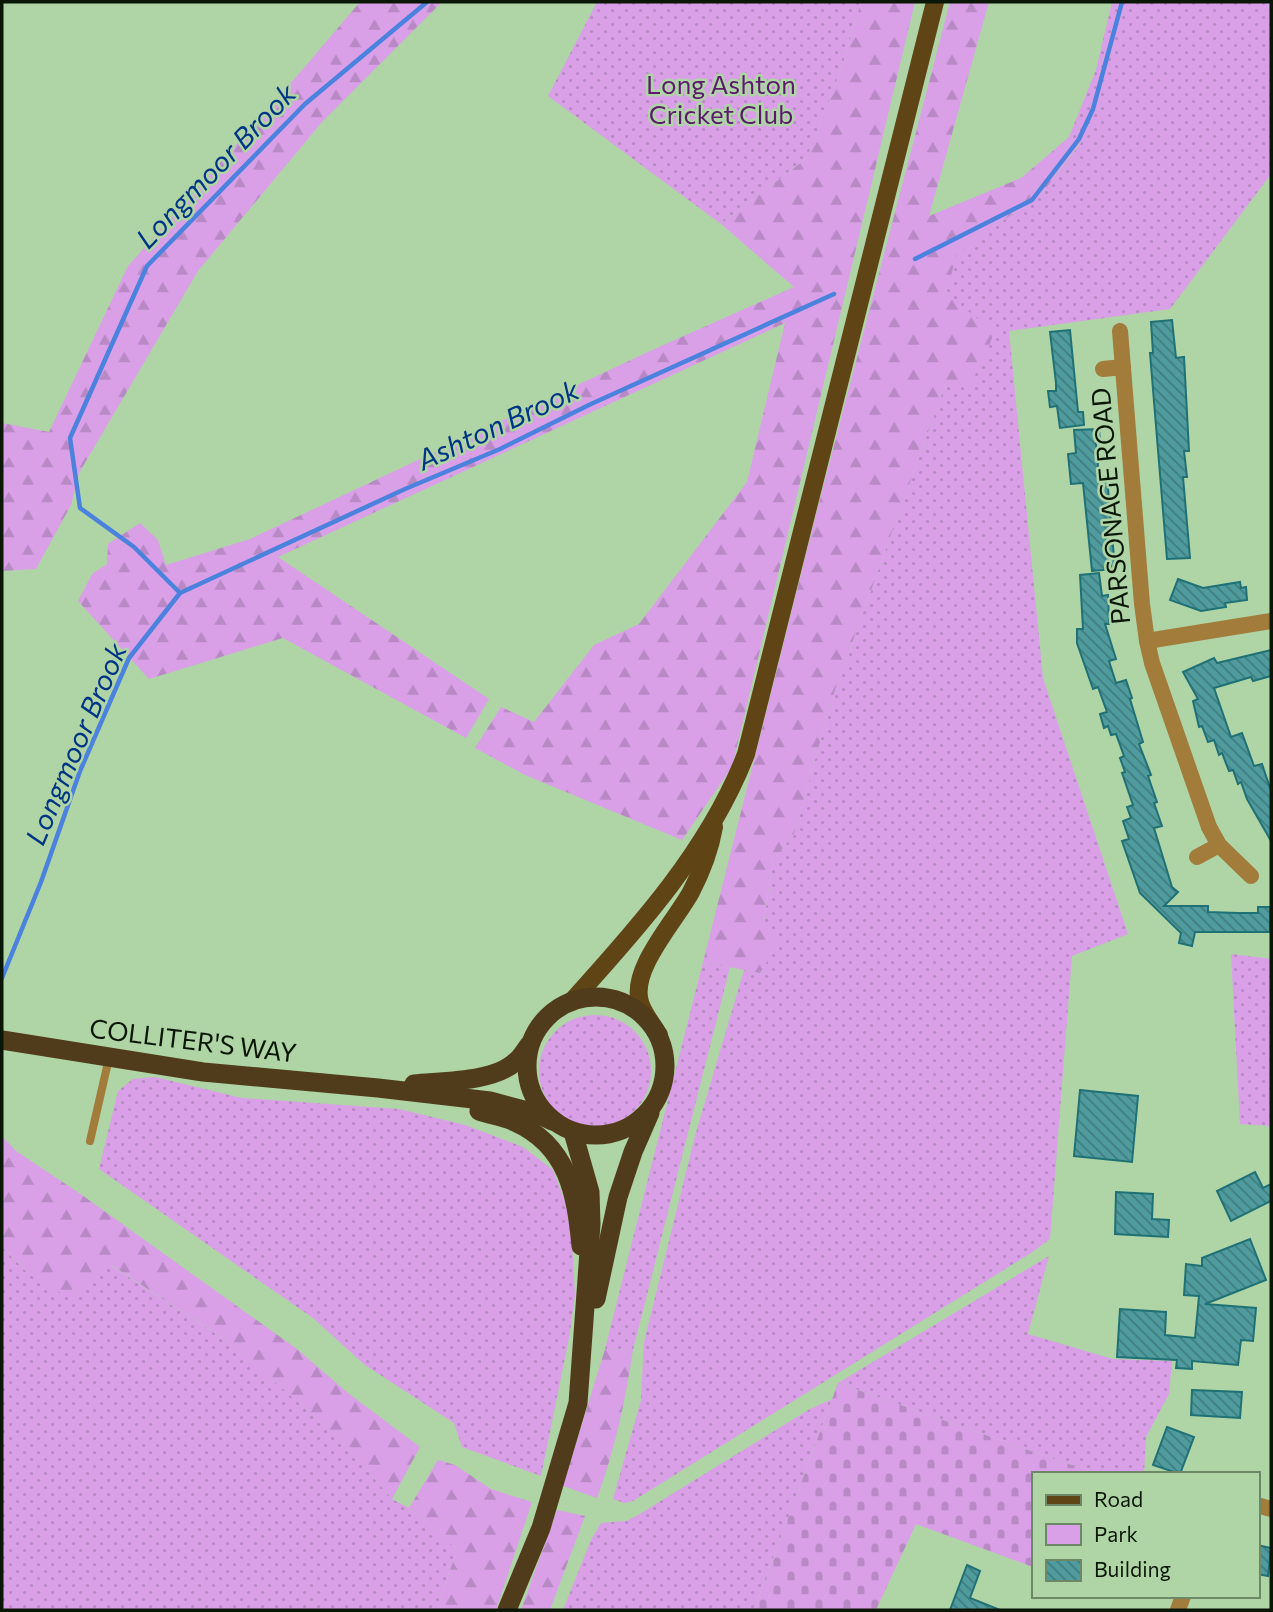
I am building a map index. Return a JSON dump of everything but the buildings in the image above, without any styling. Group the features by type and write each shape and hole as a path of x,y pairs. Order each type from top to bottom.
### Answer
{"highway":[{"path":"584,1338 596,1298 618,1196 633,1152 661,1092 666,1073 665,1054 659,1035 643,1015 622,1001 597,996 572,1001 554,1011 539,1026 530,1045 526,1065 529,1087 538,1106 552,1121 573,1132 594,1136 616,1133 636,1124 652,1109"},
{"name":"COLLITER'S WAY","path":"3,1040 204,1072 490,1101 535,1112 552,1121"},
{"name":"COLLITER'S WAY","path":"378,1088 485,1076 515,1063 530,1045"},
{"path":"378,1088 466,1107 515,1122 546,1142 565,1167 574,1197 580,1243 584,1338"},
{"path":"507,1610 541,1528 578,1403 591,1224 590,1192 573,1132"}],"main road":[{"path":"572,1001 635,929 716,820 746,754 935,2"},
{"path":"659,1035 640,1002 639,984 644,968 691,892 710,851 716,820"}],"street":[{"name":"PARSONAGE ROAD","path":"1120,331 1142,604 1152,663 1209,827 1219,845 1251,876"},
{"name":"PARSONAGE ROAD","path":"1103,369 1123,367"},
{"name":"PARSONAGE ROAD","path":"1147,641 1271,621"},
{"path":"1197,857 1219,845"}],"lane":[{"path":"90,1141 109,1058"}],"green space":[{"path":"360,2 442,2 322,122 198,271 79,473 71,505 36,569 2,571 2,423 49,432 128,266"},
{"name":"Long Ashton Cricket Club","path":"597,2 861,2 842,67 807,158 721,224 548,96"},
{"path":"861,2 915,2 732,767 682,840 525,775 475,748 501,707 534,722 594,645 639,624 747,482 785,323 278,557 489,699 466,738 283,638 149,679 78,601 92,574 107,564 108,544 140,523 158,540 166,565 250,539 650,351 794,287 721,224 807,158 842,67"},
{"path":"950,2 989,2 929,216 1021,178 1069,137 1081,142 1044,191 957,254 946,294 995,332 971,384 945,385 834,693 794,834 773,860 764,920 777,945 760,973 703,962 819,503"},
{"path":"1112,2 1271,2 1271,174 1170,309 1009,331 1043,678 1128,934 1072,956 1050,1239 633,1501 624,1503 613,1499 641,1400 644,1342 695,1136 744,970 761,973 764,921 773,860 794,834 834,693 945,385 946,294 956,254 1044,191 1081,143 1069,137 1096,70"},
{"path":"1231,954 1271,959 1271,1126 1240,1124"},
{"path":"703,962 730,967 633,1350 605,1349"},
{"path":"595,1015 617,1019 635,1031 647,1049 651,1071 647,1093 635,1111 617,1123 595,1127 573,1123 555,1111 543,1093 539,1071 543,1049 555,1031 573,1019"},
{"path":"155,1077 242,1098 399,1109 465,1125 523,1147 553,1170 566,1204 572,1241 575,1295 541,1476 462,1447 454,1423 365,1365 313,1318 99,1169 118,1091 133,1079"},
{"path":"2,1136 16,1151 297,1349 348,1393 420,1447 392,1499 337,1436 230,1343 111,1265 73,1300 30,1275 2,1247"},
{"path":"2,1247 30,1275 110,1265 230,1343 337,1436 392,1499 409,1508 457,1549 437,1610 2,1610"},
{"path":"1049,1256 1028,1334 1113,1359 1172,1361 1169,1394 1146,1437 1144,1472 1097,1472 1065,1463 838,1383"},
{"path":"605,1349 633,1350 619,1425 597,1498 563,1486"},
{"path":"838,1383 1097,1472 1032,1472 1032,1567 916,1524 876,1610 754,1610"},
{"path":"832,1399 754,1610 563,1610 591,1540 601,1523 626,1521 638,1515 810,1409"},
{"path":"438,1460 455,1465 491,1489 532,1502 496,1610 437,1610 457,1549 409,1508"},
{"path":"557,1510 585,1516 550,1610 521,1610"}],"waterway":[{"name":"Longmoor Brook","path":"2,978 41,882 80,771 129,658 180,593 134,547 80,508 70,438 147,266 305,104 427,2"},
{"name":"Ashton Brook","path":"915,259 1032,200 1079,139 1093,109 1122,2"},
{"name":"Ashton Brook","path":"180,593 834,294"}]}
